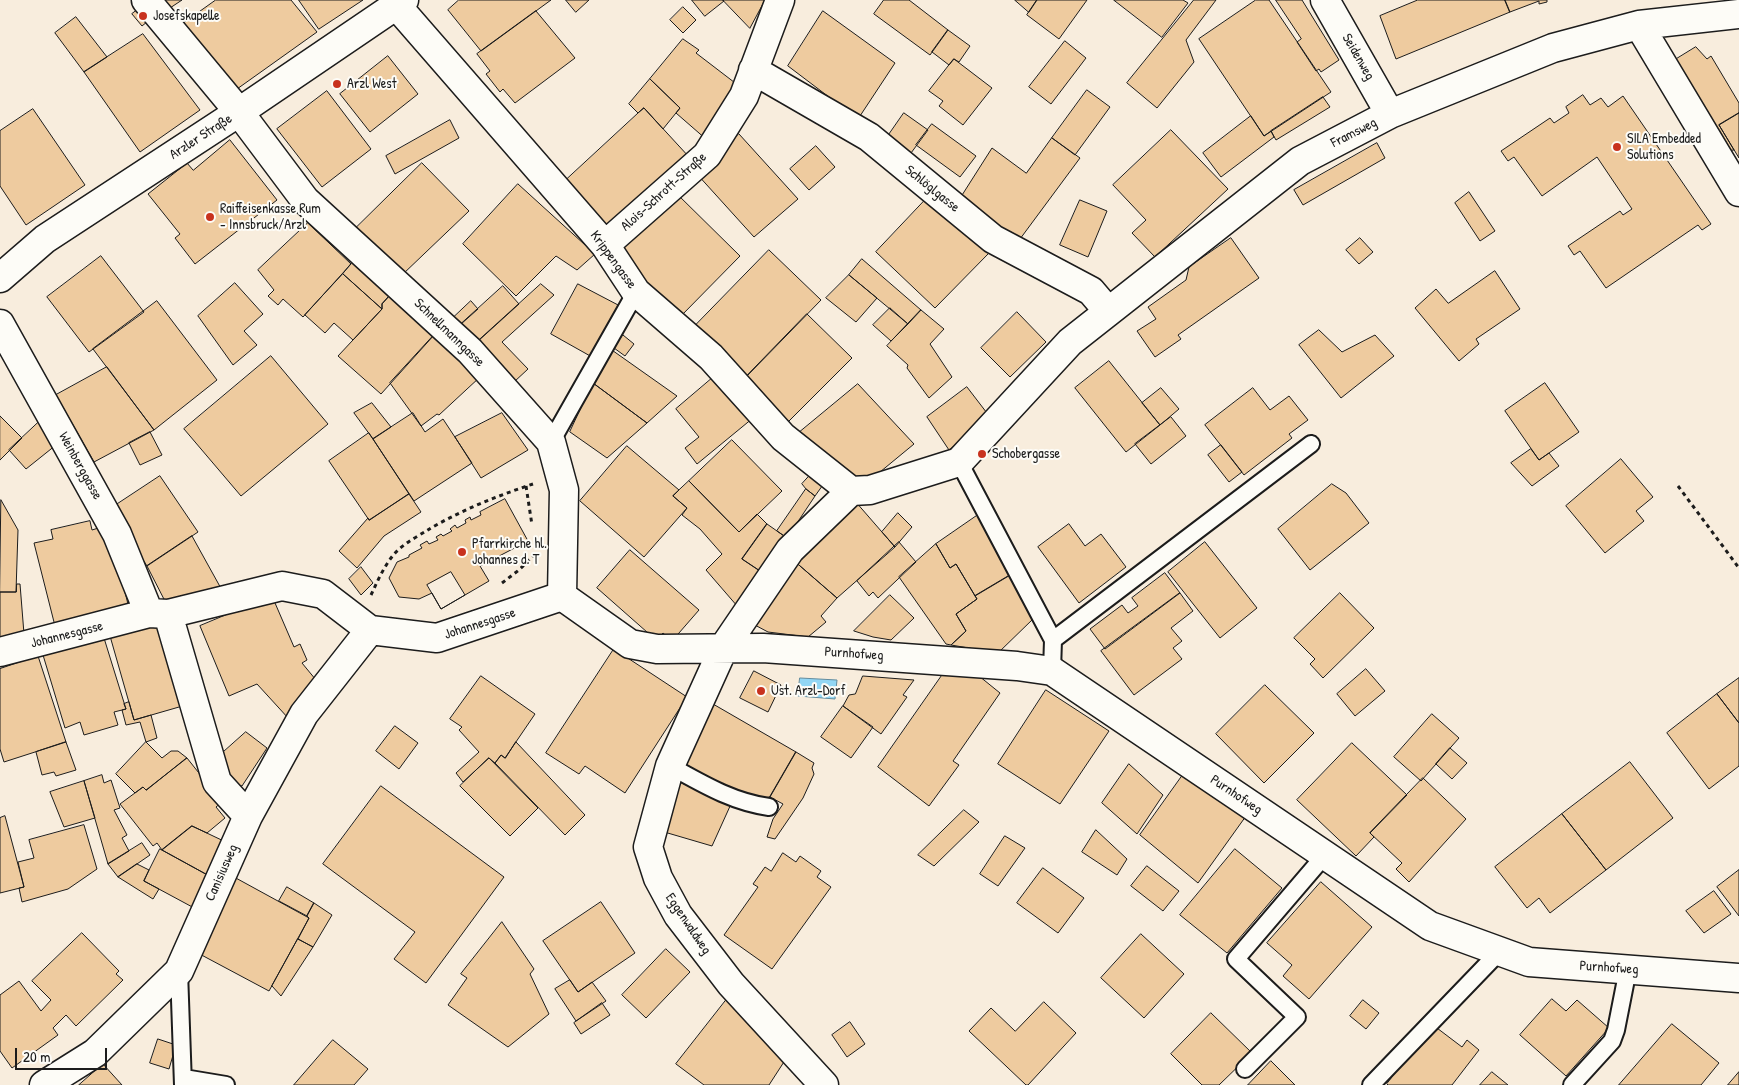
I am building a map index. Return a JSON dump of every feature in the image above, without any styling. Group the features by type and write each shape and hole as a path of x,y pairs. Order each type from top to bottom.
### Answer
{"street":[{"name":"Schnellmanngasse","path":"146,0 239,112 305,200 470,351 551,442 564,490 562,596"},
{"name":"Alois-Schrott-Straße","path":"605,245 706,156 744,96 780,0"},
{"name":"Seidenweg","path":"1325,0 1390,114"},
{"name":"Arzler Straße","path":"0,278 45,239 239,112 400,3"},
{"name":"Krippengasse","path":"400,3 605,245 636,292 710,357 783,437 851,491"},
{"name":"Framsweg","path":"1108,312 1300,161 1390,114 1553,48 1639,25 1739,14"},
{"path":"1639,25 1739,192"},
{"name":"Schlöglgasse","path":"753,70 869,137 993,239 1091,290 1108,312"},
{"path":"562,596 630,644 656,648 724,647 790,550 851,491 870,490 959,462 1070,342 1108,312"},
{"name":"Weinberggasse","path":"0,324 159,613 217,782 248,816"},
{"name":"Johannesgasse","path":"0,652 159,613 282,586 323,594 370,630 437,638 562,596"},
{"name":"Canisiusweg","path":"44,1085 95,1053 179,971 248,816 304,714 370,630"},
{"name":"Purnhofweg","path":"724,647 763,648 1017,666 1052,671 1430,926 1529,962 1739,978"},
{"name":"Eggenwaldweg","path":"724,647 670,766 648,846 658,878 678,915 731,984 824,1085"}],"lane":[{"path":"551,442 636,292"},
{"path":"1053,640 1311,444"},
{"path":"959,462 1053,640 1052,671"},
{"path":"670,766 722,794 751,805 769,807"},
{"path":"1245,1069 1296,1017 1236,959 1325,855"},
{"path":"1372,1085 1500,951"},
{"path":"1572,1085 1612,1041 1628,969"},
{"path":"179,971 183,1081 226,1085"}],"path":[{"path":"371,597 380,576 396,552 418,536 460,512 489,499 539,482"},
{"path":"526,486 533,532"},
{"path":"1678,486 1739,568"},
{"path":"533,548 533,562"},
{"path":"495,588 519,570 533,556"}],"water":[{"path":"800,678 837,680 835,699 798,696"}],"building":[{"path":"151,0 182,0 161,14"},
{"path":"216,0 291,0 317,32 237,89 184,23"},
{"path":"299,0 363,0 319,29"},
{"path":"459,0 551,0 481,51 448,10"},
{"path":"566,0 589,0 576,12"},
{"path":"692,0 723,0 724,1 705,16"},
{"path":"723,0 765,0 750,28"},
{"path":"884,0 909,0 948,30 930,55 874,14"},
{"path":"1015,0 1037,0 1029,12"},
{"path":"1037,0 1087,0 1059,39 1027,15"},
{"path":"1114,0 1183,0 1188,3 1162,37"},
{"path":"1194,0 1216,0 1186,40 1194,62 1157,108 1127,83"},
{"path":"1256,0 1269,0 1331,92 1264,136 1199,39"},
{"path":"1276,0 1302,0 1339,60 1321,72 1319,69 1316,71 1297,42 1301,39"},
{"path":"1418,0 1505,0 1510,12 1396,59 1380,16"},
{"path":"1505,0 1547,0 1547,2 1539,4 1539,1 1510,12"},
{"name":"Josefskapelle","path":"144,5 153,17 142,26 132,14"},
{"path":"683,7 696,20 683,33 670,20"},
{"path":"536,11 575,58 515,103 503,89 500,92 486,74 490,71 477,54"},
{"path":"823,11 895,63 858,119 788,66"},
{"path":"76,17 107,57 84,72 55,33"},
{"path":"948,30 970,46 959,62 954,59 949,65 932,52"},
{"path":"143,34 200,110 140,152 84,72"},
{"path":"683,39 699,50 696,53 743,89 707,140 676,113 680,108 650,79"},
{"path":"1065,41 1086,58 1051,104 1029,87"},
{"path":"1696,47 1707,59 1711,56 1739,103 1739,113 1719,125 1734,150 1724,151 1670,63"},
{"path":"388,56 418,94 370,132 340,94"},
{"path":"954,59 992,88 963,125 939,106 943,101 929,91"},
{"path":"650,79 680,108 663,129 644,108 638,113 629,104"},
{"path":"1087,90 1110,107 1075,155 1052,138"},
{"path":"327,91 371,149 322,187 277,129"},
{"path":"1583,95 1590,105 1601,98 1608,107 1623,96 1711,224 1702,230 1698,225 1606,288 1580,251 1574,255 1568,246 1620,211 1623,215 1632,209 1597,157 1542,196 1514,157 1508,161 1501,151 1550,118 1554,123 1569,113 1566,107"},
{"path":"1323,97 1330,107 1276,140 1271,131"},
{"path":"644,108 690,158 610,231 565,181"},
{"path":"33,109 85,185 26,225 0,186 0,131"},
{"path":"904,113 928,130 911,153 888,136"},
{"path":"1739,113 1739,158 1719,125"},
{"path":"1251,116 1264,136 1271,131 1274,137 1221,177 1203,153"},
{"path":"450,120 459,138 395,174 386,156"},
{"path":"932,124 976,156 960,177 916,145"},
{"path":"1171,130 1228,189 1155,257 1132,233 1146,220 1113,185"},
{"path":"739,134 798,199 754,237 696,173"},
{"path":"1052,138 1080,158 1020,239 957,203 992,148 1026,173"},
{"name":"Raiffeisenkasse Rum - Innsbruck/Arzl","path":"230,140 277,200 195,264 175,238 180,234 148,194 187,163 193,170"},
{"path":"1377,143 1385,158 1303,205 1294,190"},
{"path":"816,146 835,167 809,190 790,169"},
{"path":"422,163 469,211 402,275 356,228"},
{"path":"518,184 595,254 577,270 556,256 516,296 463,244"},
{"path":"674,191 740,256 680,317 614,252"},
{"path":"1469,192 1495,231 1480,241 1455,203"},
{"path":"929,196 989,253 935,308 876,252"},
{"path":"1080,200 1107,211 1088,257 1060,245"},
{"path":"308,223 351,264 303,317 283,299 278,305 268,296 274,290 258,270"},
{"path":"1231,238 1259,278 1178,335 1181,339 1155,357 1137,331 1156,319 1148,307 1186,280 1189,267"},
{"path":"1360,238 1373,252 1359,264 1346,250"},
{"path":"769,250 821,300 747,376 695,326"},
{"path":"101,256 144,312 89,352 47,297"},
{"path":"356,258 393,292 382,304 382,309 343,274"},
{"path":"862,259 921,310 908,324 849,275"},
{"path":"1495,271 1520,309 1476,339 1479,344 1459,361 1415,308 1436,289 1448,303"},
{"path":"343,274 382,309 353,340 334,323 325,333 305,315"},
{"path":"849,275 877,298 856,322 826,298"},
{"path":"235,283 263,314 244,331 257,345 233,365 198,316"},
{"path":"541,284 554,295 502,342 528,369 514,382 476,343"},
{"path":"578,284 620,306 592,357 551,334"},
{"path":"503,286 519,304 476,343 460,325"},
{"path":"393,292 435,334 381,394 338,356 382,309 382,304"},
{"path":"157,301 217,380 154,430 93,349"},
{"path":"471,301 478,309 460,325 453,318"},
{"path":"890,308 908,324 891,341 873,325"},
{"path":"921,310 944,329 930,344 952,377 929,398 907,368 908,365 887,346"},
{"path":"1017,312 1046,342 1010,377 981,348"},
{"path":"807,314 852,358 788,422 744,379"},
{"path":"1319,330 1342,352 1375,335 1394,356 1341,398 1299,345"},
{"path":"435,334 480,377 439,415 437,414 421,426 390,383"},
{"path":"623,335 634,344 625,356 614,348"},
{"path":"609,348 677,396 647,423 593,383"},
{"path":"271,356 328,424 241,496 184,429"},
{"path":"1109,361 1160,425 1126,452 1075,388"},
{"path":"107,367 154,430 94,462 56,395"},
{"path":"716,375 753,418 697,464 685,448 699,437 676,409"},
{"path":"593,383 647,423 607,458 570,432"},
{"path":"1545,383 1579,432 1539,460 1505,411"},
{"path":"858,384 914,444 863,486 795,436"},
{"path":"967,387 990,417 949,450 927,417"},
{"path":"1161,388 1179,409 1160,425 1142,403"},
{"path":"1253,388 1270,410 1289,396 1308,420 1289,434 1292,438 1244,475 1205,425"},
{"path":"372,403 391,427 373,439 354,413"},
{"path":"413,413 425,432 443,419 472,463 414,501 373,439"},
{"path":"502,413 528,450 481,478 455,437"},
{"path":"0,416 22,438 0,460"},
{"path":"1171,417 1186,436 1151,464 1135,444"},
{"path":"41,420 56,445 26,469 9,450"},
{"path":"150,432 162,455 140,465 129,443"},
{"path":"369,433 409,494 369,520 329,461"},
{"path":"732,440 782,491 739,532 689,481"},
{"path":"1221,445 1242,472 1229,482 1208,455"},
{"path":"627,446 679,490 673,496 687,508 644,557 580,501"},
{"path":"1531,449 1539,460 1549,453 1559,466 1532,486 1511,463"},
{"path":"1621,459 1653,497 1636,511 1644,521 1605,553 1566,506"},
{"path":"813,472 825,482 815,496 802,484"},
{"path":"160,476 198,532 147,566 110,509"},
{"path":"689,481 739,532 757,514 767,524 742,559 763,573 738,607 706,570 722,554 700,529 682,515 687,508 673,496"},
{"path":"1332,484 1346,493 1369,523 1310,570 1278,529"},
{"path":"806,489 815,496 787,538 777,531"},
{"path":"409,494 421,512 384,536 357,568 339,551 368,518 369,520"},
{"name":"Pfarrkirche hl. Johannes d. T","path":"505,499 528,541 480,566 489,581 441,609 432,593 419,599 399,597 389,578 397,562 409,557 409,555 422,548 420,545 427,541 429,544 438,540 436,537 441,534 443,536 452,531 450,529 455,525 457,528 466,523 465,520 470,517 471,520 481,515 480,512"},
{"path":"1,500 18,530 16,592 0,592"},
{"path":"855,501 895,547 837,598 792,559"},
{"path":"898,513 912,527 895,547 882,532"},
{"path":"978,515 1012,574 975,596 956,564 950,568 936,544"},
{"path":"90,521 92,530 108,525 129,608 55,626 34,543 53,539 51,530"},
{"path":"767,524 787,538 763,573 742,559"},
{"path":"1069,524 1085,546 1101,534 1126,567 1079,603 1038,547"},
{"path":"192,536 223,592 168,607 147,566"},
{"path":"899,542 916,562 878,598 873,592 869,596 857,581"},
{"path":"1205,542 1257,608 1220,638 1168,572"},
{"path":"936,544 950,568 956,564 977,599 956,614 966,631 951,645 946,644 899,577"},
{"path":"630,550 699,610 672,641 663,633 656,640 597,588"},
{"path":"792,559 837,598 821,616 826,622 808,637 768,632 753,624"},
{"path":"361,567 373,583 361,595 349,579"},
{"path":"451,572 465,595 441,609 427,585"},
{"path":"1165,573 1180,593 1105,649 1090,629 1122,605 1128,613 1138,606 1132,598"},
{"path":"1012,574 1033,619 998,653 951,645 966,631 956,614 977,599 975,596"},
{"path":"17,584 20,584 24,634 0,640 0,592 16,592"},
{"path":"1180,593 1193,611 1171,628 1182,641 1173,648 1182,659 1134,695 1101,651"},
{"path":"1340,593 1374,628 1323,678 1310,664 1315,659 1294,638"},
{"path":"890,595 914,618 891,640 854,631"},
{"path":"272,596 294,647 300,644 307,660 302,663 316,680 289,719 257,684 229,696 200,626"},
{"path":"162,621 186,705 134,720 110,636"},
{"path":"104,638 126,709 114,712 118,725 84,735 80,722 65,728 43,655"},
{"path":"614,649 687,697 625,793 585,766 579,774 546,753"},
{"path":"38,656 66,742 4,762 0,749 0,669"},
{"path":"950,664 979,676 1000,693 953,761 959,765 929,806 878,767"},
{"path":"1366,669 1385,691 1355,716 1337,694"},
{"name":"Ust. Arzl-Dorf","path":"754,671 781,685 768,712 740,698"},
{"path":"481,676 535,714 505,758 501,755 495,763 489,758 463,782 456,773 479,752 459,730 462,727 450,719"},
{"path":"863,676 914,680 903,695 907,697 881,734 843,706 849,695 855,694"},
{"path":"1739,678 1739,723 1717,694"},
{"path":"1265,685 1314,733 1264,783 1216,734"},
{"path":"1046,690 1109,731 1060,804 998,764"},
{"path":"1717,694 1739,723 1739,766 1709,789 1667,733"},
{"path":"129,702 134,720 151,715 157,738 146,742 140,722 126,725 122,710 126,709 124,704"},
{"path":"713,704 796,752 770,797 757,799 724,790 679,763"},
{"path":"843,706 873,727 851,758 821,737"},
{"path":"1432,714 1459,738 1421,781 1394,757"},
{"path":"395,726 418,743 399,769 376,751"},
{"path":"246,732 267,748 242,786 225,781 219,756"},
{"path":"66,742 76,770 56,776 54,772 42,775 36,752"},
{"path":"146,742 162,758 171,751 178,751 187,758 146,790 143,787 135,793 116,774"},
{"path":"516,742 585,815 565,835 495,763 501,755 505,758"},
{"path":"1352,743 1407,795 1370,833 1374,837 1356,856 1297,800"},
{"path":"1450,748 1467,763 1452,779 1436,764"},
{"path":"796,752 814,763 812,768 814,774 803,798 775,839 767,837 773,819 783,804 770,797"},
{"path":"187,758 222,802 216,807 225,818 207,833 192,826 162,850 157,843 153,846 120,804 143,787 146,790"},
{"path":"489,758 538,808 510,836 460,786"},
{"path":"1630,762 1673,818 1606,870 1562,814"},
{"path":"1129,764 1163,795 1137,834 1102,803"},
{"path":"1185,772 1246,816 1198,883 1140,835"},
{"path":"102,775 104,783 111,780 120,808 114,810 127,835 122,838 129,851 108,864 84,781"},
{"path":"1423,778 1466,819 1409,882 1396,869 1402,863 1370,833"},
{"path":"84,781 95,818 64,827 50,792"},
{"path":"677,781 731,804 712,846 654,829"},
{"path":"381,786 504,877 426,983 394,959 415,932 323,864"},
{"path":"964,810 979,822 934,866 918,855"},
{"path":"1562,814 1606,870 1550,913 1539,898 1527,908 1495,867"},
{"path":"5,816 24,887 0,893 0,818"},
{"path":"84,825 97,869 68,889 22,902 19,888 24,887 18,862 34,858 29,840"},
{"path":"192,826 230,844 213,878 162,850"},
{"path":"1096,830 1127,859 1117,875 1082,852"},
{"path":"1005,836 1025,848 998,886 980,874"},
{"path":"142,843 150,855 118,877 108,864"},
{"path":"160,849 213,878 196,909 144,881"},
{"path":"1235,849 1282,888 1227,953 1180,915"},
{"path":"783,853 796,862 800,856 821,871 817,877 831,887 772,969 724,935 758,887 753,884 765,867 771,871"},
{"path":"137,864 149,870 144,881 159,889 153,899 118,877"},
{"path":"1147,866 1179,891 1163,911 1131,886"},
{"path":"1043,868 1084,898 1058,933 1017,903"},
{"path":"1739,870 1739,916 1717,887"},
{"path":"234,877 309,918 269,991 194,951"},
{"path":"1321,882 1372,927 1309,999 1283,976 1292,965 1267,943"},
{"path":"287,887 314,903 307,916 279,901"},
{"path":"1714,891 1731,914 1704,933 1686,911"},
{"path":"601,902 635,953 578,992 543,941"},
{"path":"314,903 332,915 313,947 298,939 309,918 307,916"},
{"path":"502,922 534,969 530,974 549,1014 508,1047 448,1005 467,978 461,974"},
{"path":"82,933 119,971 116,974 123,980 76,1026 66,1015 53,1028 58,1035 12,1068 0,1051 0,995 19,981 41,1011 51,1000 32,981"},
{"path":"1141,934 1184,974 1144,1018 1101,978"},
{"path":"298,939 313,947 281,996 272,986"},
{"path":"666,949 690,972 646,1018 622,995"},
{"path":"570,980 578,992 592,982 606,1001 576,1021 555,989"},
{"path":"727,999 791,1051 769,1085 704,1085 676,1064"},
{"path":"1552,999 1566,1011 1577,1000 1609,1028 1566,1076 1520,1035"},
{"path":"1363,1000 1379,1013 1366,1029 1350,1016"},
{"path":"1044,1002 1076,1033 1026,1085 969,1031 991,1008 1015,1031"},
{"path":"602,1003 610,1015 581,1034 574,1023"},
{"path":"1211,1013 1252,1053 1219,1085 1202,1085 1171,1054"},
{"path":"850,1022 865,1044 847,1057 832,1035"},
{"path":"1672,1024 1719,1063 1701,1085 1619,1085"},
{"path":"1433,1025 1462,1047 1467,1040 1479,1050 1452,1085 1388,1085 1387,1084"},
{"path":"158,1039 176,1045 169,1069 150,1063"},
{"path":"333,1040 368,1069 354,1085 294,1085"},
{"path":"1271,1061 1295,1085 1248,1085"},
{"path":"103,1064 122,1085 79,1085"},
{"path":"1492,1072 1508,1085 1480,1085"},
{"path":"1739,1072 1739,1085 1728,1085"}],"place":[{"name":"Josefskapelle","path":"143,16"},
{"name":"Arzl West","path":"337,84"},
{"name":"SILA Embedded Solutions","path":"1617,147"},
{"name":"Raiffeisenkasse Rum - Innsbruck/Arzl","path":"210,217"},
{"name":"Schobergasse","path":"982,454"},
{"name":"Pfarrkirche hl. Johannes d. T","path":"462,552"},
{"name":"Ust. Arzl-Dorf","path":"761,691"}]}
